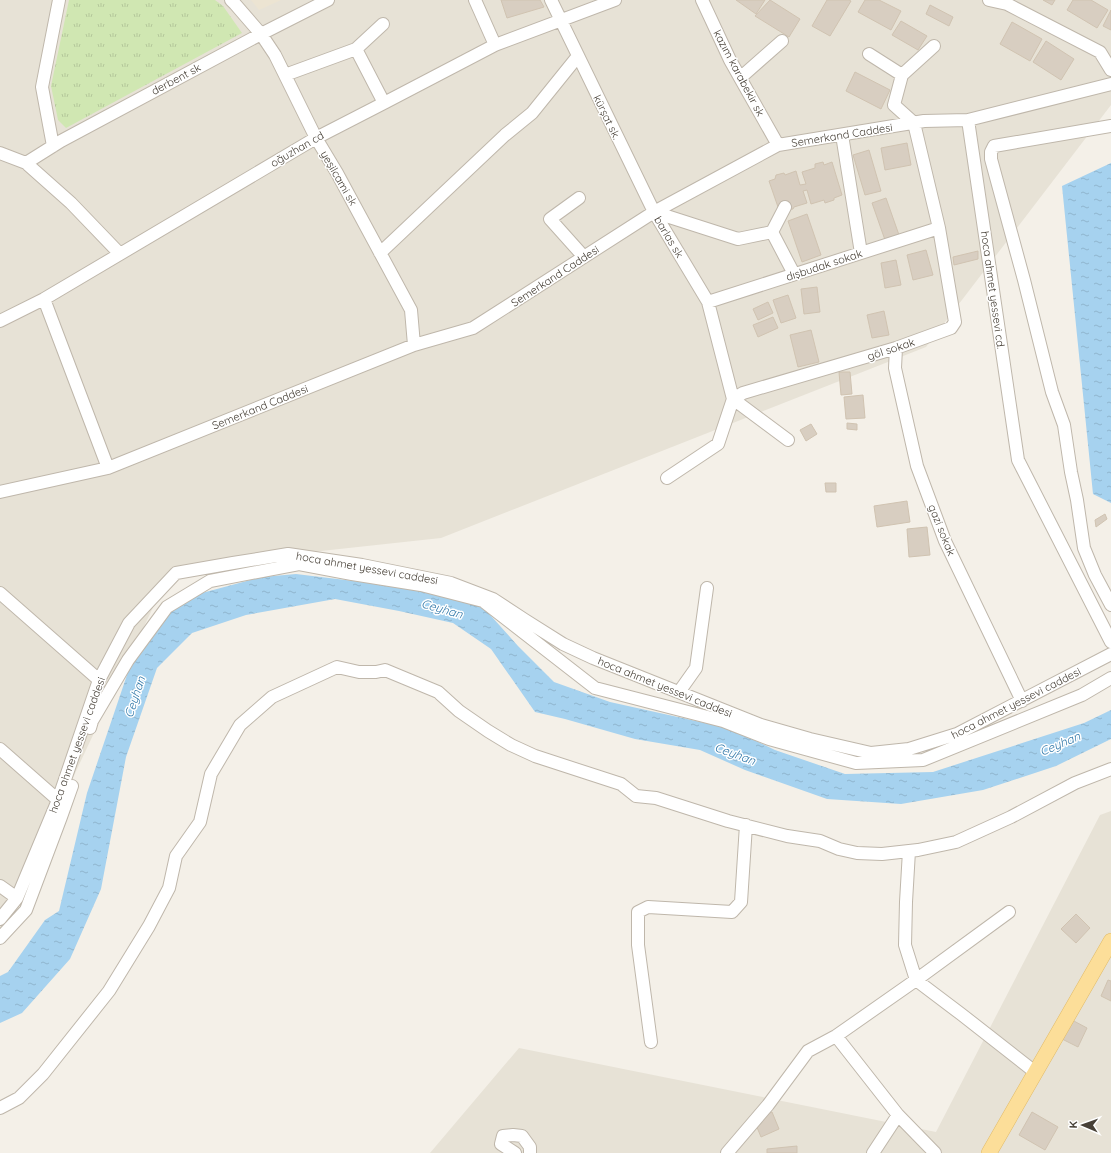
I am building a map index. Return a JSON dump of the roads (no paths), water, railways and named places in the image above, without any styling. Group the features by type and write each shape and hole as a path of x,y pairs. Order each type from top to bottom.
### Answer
{"main road":[{"path":"989,1153 1109,949"}],"street":[{"path":"53,146 42,87 59,0"},
{"name":"yeşilcami sk","path":"231,0 261,34 275,55 316,138 338,173 411,310 414,345"},
{"name":"derbent sk","path":"26,163 61,141 261,34 328,0"},
{"path":"475,0 495,45"},
{"name":"kürşat sk.","path":"551,0 654,212"},
{"name":"oğuzhan cd","path":"0,321 44,299 316,138 495,45 615,0"},
{"name":"kazım karabekir sk","path":"702,0 730,60 778,145"},
{"path":"989,0 1007,4 1100,52 1111,70"},
{"path":"285,75 356,49 383,24"},
{"path":"740,78 782,41"},
{"path":"914,123 894,105 902,75 934,46"},
{"path":"356,49 384,104"},
{"path":"869,54 902,75"},
{"path":"380,253 505,135 532,112 578,56"},
{"name":"Semerkand Caddesi","path":"0,492 108,468 414,345 473,328 654,212 778,145 924,121 968,120 1111,84"},
{"name":"hoca ahmet yessevi cd.","path":"968,120 1018,460 1111,642"},
{"name":"göl sokak","path":"733,399 743,393 896,348 951,328 955,322 939,228 914,123"},
{"path":"1111,126 994,146 991,152 991,159 1024,280 1052,392 1064,425 1070,472 1077,500 1084,548 1095,575 1111,605"},
{"path":"842,135 861,253"},
{"path":"0,153 26,163 70,203 120,254"},
{"path":"579,198 550,218 584,257"},
{"path":"785,207 772,232 794,274"},
{"name":"barlas sk","path":"654,212 738,239 772,232"},
{"name":"barlas sk","path":"654,212 708,302 733,399"},
{"name":"dışbudak sokak","path":"708,302 939,228"},
{"path":"44,299 108,468"},
{"name":"gazi sokak","path":"896,348 895,368 917,466 946,541 1022,701"},
{"path":"667,478 718,444 733,399 788,440"},
{"name":"hoca ahmet yessevi caddesi","path":"0,919 17,898 58,800 99,680 129,623 176,573 288,554 362,565 451,583 493,599 563,644 594,658 761,725 810,739 871,753 909,749 957,734 1111,654"},
{"path":"0,938 26,910 61,818 92,721 128,660 167,607 210,581 299,564 422,585 483,601 595,688 722,721 769,739 856,763 923,760 1082,695 1111,678"},
{"path":"679,692 696,668 707,588"},
{"path":"0,593 99,680"},
{"path":"0,1108 19,1098 42,1074 113,984 149,926 169,888 176,856 200,822 211,774 240,725 272,697 337,667 359,672 376,672 385,670 438,692 459,711 511,745 534,756 621,784 636,796 656,798 746,825 787,836 820,841 839,849 858,853 882,854 908,851 956,842 1011,817 1075,783 1111,769"},
{"path":"0,750 58,800"},
{"path":"651,1042 638,945 638,912 648,907 732,912 741,902 746,825"},
{"path":"908,851 905,945 916,980 1036,1072"},
{"path":"0,886 17,898"},
{"path":"727,1153 768,1105 808,1051 836,1036 916,980 1008,912"},
{"path":"836,1036 898,1115 935,1153"},
{"path":"873,1153 898,1115"},
{"path":"515,1153 501,1144 503,1136 522,1136 530,1147 530,1153"}],"water":[{"path":"1111,163 1111,503 1093,494 1062,186"},
{"name":"Ceyhan","path":"296,574 428,590 483,607 518,646 554,682 610,702 732,729 775,750 845,774 933,772 1084,723 1111,710 1111,739 1056,766 983,790 901,804 827,799 745,770 700,750 635,739 535,712 491,649 453,623 335,599 246,615 192,633 157,668 126,757 101,889 70,959 22,1013 0,1023 0,976 8,972 45,920 59,911 87,793 128,672 161,620 187,597 262,577"}]}
